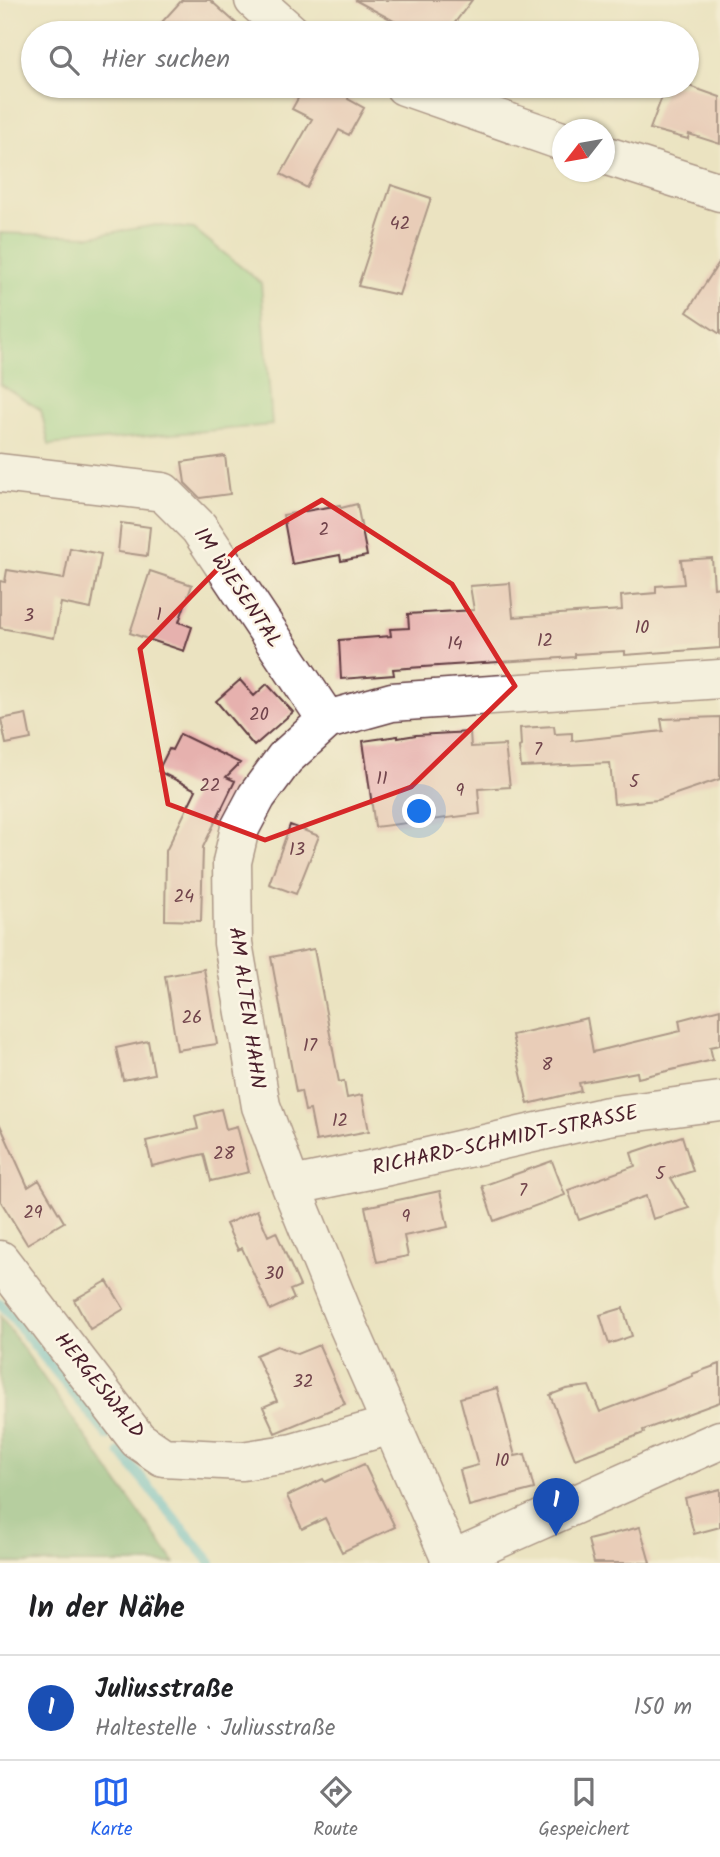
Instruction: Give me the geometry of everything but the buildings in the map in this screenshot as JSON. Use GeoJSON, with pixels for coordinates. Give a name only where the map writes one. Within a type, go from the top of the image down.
{"type":"FeatureCollection","features":[{"type":"Feature","properties":{"kind":"street"},"geometry":{"type":"LineString","coordinates":[[254,0],[278,21]]}},
{"type":"Feature","properties":{"kind":"street"},"geometry":{"type":"LineString","coordinates":[[438,98],[552,138]]}},
{"type":"Feature","properties":{"kind":"street"},"geometry":{"type":"LineString","coordinates":[[615,159],[720,192]]}},
{"type":"Feature","properties":{"kind":"street","name":"IM WIESENTAL"},"geometry":{"type":"LineString","coordinates":[[0,473],[163,492],[199,528],[327,720]]}},
{"type":"Feature","properties":{"kind":"street","name":"AM ALTEN HAHN"},"geometry":{"type":"LineString","coordinates":[[452,1561],[343,1314],[261,1106],[233,943],[232,862],[240,828],[257,796],[285,758],[327,720],[392,702],[720,679]]}},
{"type":"Feature","properties":{"kind":"street","name":"RICHARD-SCHMIDT-STRASSE"},"geometry":{"type":"LineString","coordinates":[[291,1186],[608,1116],[720,1101]]}},
{"type":"Feature","properties":{"kind":"street","name":"HERGESWALD"},"geometry":{"type":"LineString","coordinates":[[0,1260],[138,1440],[163,1457],[242,1461],[293,1453],[391,1425]]}},
{"type":"Feature","properties":{"kind":"street"},"geometry":{"type":"LineString","coordinates":[[452,1561],[720,1440]]}},
{"type":"Feature","properties":{"kind":"highlighted area"},"geometry":{"type":"Polygon","coordinates":[[[322,500],[452,584],[515,686],[411,787],[265,840],[168,804],[140,649],[237,549],[322,500]]]}},
{"type":"Feature","properties":{"kind":"green space"},"geometry":{"type":"Polygon","coordinates":[[[156,225],[194,229],[261,283],[272,425],[49,445],[41,410],[0,384],[0,233],[91,236],[156,225]]]}},
{"type":"Feature","properties":{"kind":"green space"},"geometry":{"type":"Polygon","coordinates":[[[0,1316],[175,1563],[0,1563],[0,1316]]]}},
{"type":"Feature","properties":{"kind":"waterway"},"geometry":{"type":"LineString","coordinates":[[0,1303],[108,1436]]}},
{"type":"Feature","properties":{"kind":"waterway"},"geometry":{"type":"LineString","coordinates":[[120,1452],[211,1563]]}},
{"type":"Feature","properties":{"kind":"place","name":"Juliusstraße"},"geometry":{"type":"Point","coordinates":[556,1536]}}]}
